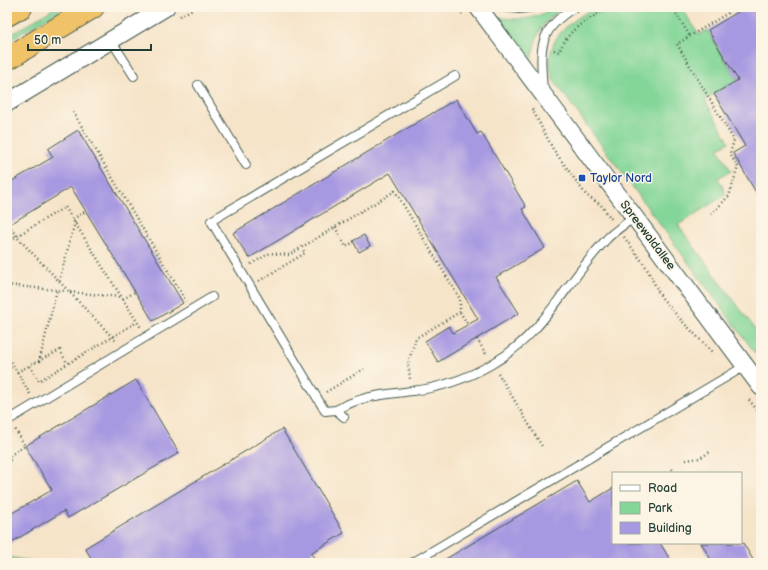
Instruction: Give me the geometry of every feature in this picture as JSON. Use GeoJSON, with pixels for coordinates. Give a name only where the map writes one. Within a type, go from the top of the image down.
{"type":"FeatureCollection","features":[{"type":"Feature","properties":{"kind":"highway"},"geometry":{"type":"LineString","coordinates":[[7,15],[21,7]]}},
{"type":"Feature","properties":{"kind":"highway"},"geometry":{"type":"LineString","coordinates":[[7,59],[93,7]]}},
{"type":"Feature","properties":{"kind":"street"},"geometry":{"type":"LineString","coordinates":[[7,103],[166,7]]}},
{"type":"Feature","properties":{"kind":"street","name":"Spreewaldallee"},"geometry":{"type":"LineString","coordinates":[[478,7],[761,387]]}},
{"type":"Feature","properties":{"kind":"lane"},"geometry":{"type":"LineString","coordinates":[[504,7],[519,9],[534,7]]}},
{"type":"Feature","properties":{"kind":"lane"},"geometry":{"type":"LineString","coordinates":[[544,95],[541,65],[542,47],[550,26],[576,7]]}},
{"type":"Feature","properties":{"kind":"lane"},"geometry":{"type":"LineString","coordinates":[[111,40],[134,76]]}},
{"type":"Feature","properties":{"kind":"lane"},"geometry":{"type":"LineString","coordinates":[[455,76],[211,221],[325,411],[336,410],[350,402],[379,394],[412,391],[449,383],[492,364],[516,347],[536,328],[555,307],[605,240],[635,217]]}},
{"type":"Feature","properties":{"kind":"lane"},"geometry":{"type":"LineString","coordinates":[[198,85],[246,165]]}},
{"type":"Feature","properties":{"kind":"lane"},"geometry":{"type":"LineString","coordinates":[[9,420],[212,297]]}},
{"type":"Feature","properties":{"kind":"lane"},"geometry":{"type":"LineString","coordinates":[[412,563],[745,366]]}},
{"type":"Feature","properties":{"kind":"lane"},"geometry":{"type":"LineString","coordinates":[[336,410],[344,417]]}},
{"type":"Feature","properties":{"kind":"path"},"geometry":{"type":"LineString","coordinates":[[542,47],[559,52],[565,38],[575,27],[610,7]]}},
{"type":"Feature","properties":{"kind":"path"},"geometry":{"type":"LineString","coordinates":[[672,7],[690,36]]}},
{"type":"Feature","properties":{"kind":"path"},"geometry":{"type":"LineString","coordinates":[[711,214],[729,196],[738,167],[730,154],[734,140],[677,44],[728,13]]}},
{"type":"Feature","properties":{"kind":"path"},"geometry":{"type":"LineString","coordinates":[[528,103],[553,149],[586,194],[601,205],[646,267],[661,297],[680,320],[716,356],[731,375]]}},
{"type":"Feature","properties":{"kind":"path"},"geometry":{"type":"LineString","coordinates":[[73,112],[191,310]]}},
{"type":"Feature","properties":{"kind":"path"},"geometry":{"type":"LineString","coordinates":[[241,270],[270,253],[289,255],[395,191],[460,299],[460,312],[468,325]]}},
{"type":"Feature","properties":{"kind":"path"},"geometry":{"type":"LineString","coordinates":[[7,242],[65,207],[146,337]]}},
{"type":"Feature","properties":{"kind":"path"},"geometry":{"type":"LineString","coordinates":[[59,281],[74,220],[86,211]]}},
{"type":"Feature","properties":{"kind":"path"},"geometry":{"type":"LineString","coordinates":[[9,225],[16,236],[113,336],[122,352]]}},
{"type":"Feature","properties":{"kind":"path"},"geometry":{"type":"LineString","coordinates":[[335,227],[346,247],[352,243]]}},
{"type":"Feature","properties":{"kind":"path"},"geometry":{"type":"LineString","coordinates":[[250,286],[306,254],[302,248]]}},
{"type":"Feature","properties":{"kind":"path"},"geometry":{"type":"LineString","coordinates":[[7,285],[122,298],[135,292]]}},
{"type":"Feature","properties":{"kind":"path"},"geometry":{"type":"LineString","coordinates":[[39,362],[57,290]]}},
{"type":"Feature","properties":{"kind":"path"},"geometry":{"type":"LineString","coordinates":[[412,391],[408,363],[416,338],[460,312]]}},
{"type":"Feature","properties":{"kind":"path"},"geometry":{"type":"LineString","coordinates":[[30,366],[38,381],[137,322]]}},
{"type":"Feature","properties":{"kind":"path"},"geometry":{"type":"LineString","coordinates":[[476,339],[480,344]]}},
{"type":"Feature","properties":{"kind":"path"},"geometry":{"type":"LineString","coordinates":[[17,372],[60,350],[67,363]]}},
{"type":"Feature","properties":{"kind":"path"},"geometry":{"type":"LineString","coordinates":[[7,355],[36,404]]}},
{"type":"Feature","properties":{"kind":"path"},"geometry":{"type":"LineString","coordinates":[[492,364],[543,448]]}},
{"type":"Feature","properties":{"kind":"path"},"geometry":{"type":"LineString","coordinates":[[7,370],[13,366]]}},
{"type":"Feature","properties":{"kind":"path"},"geometry":{"type":"LineString","coordinates":[[317,397],[364,369]]}},
{"type":"Feature","properties":{"kind":"path"},"geometry":{"type":"LineString","coordinates":[[748,398],[761,415]]}},
{"type":"Feature","properties":{"kind":"path"},"geometry":{"type":"LineString","coordinates":[[7,468],[12,454],[25,446],[9,420]]}},
{"type":"Feature","properties":{"kind":"path"},"geometry":{"type":"LineString","coordinates":[[686,460],[700,458],[710,452]]}},
{"type":"Feature","properties":{"kind":"green space"},"geometry":{"type":"Polygon","coordinates":[[[56,7],[65,7],[7,42],[7,37],[56,7]]]}},
{"type":"Feature","properties":{"kind":"green space"},"geometry":{"type":"Polygon","coordinates":[[[553,7],[565,7],[545,23],[538,36],[531,61],[529,63],[496,19],[499,17],[520,19],[534,17],[553,7]]]}},
{"type":"Feature","properties":{"kind":"green space"},"geometry":{"type":"Polygon","coordinates":[[[595,7],[681,7],[699,35],[707,30],[737,80],[705,100],[729,142],[718,149],[731,171],[718,178],[725,195],[678,225],[761,337],[761,361],[554,81],[550,56],[553,45],[565,28],[595,7]]]}},
{"type":"Feature","properties":{"kind":"green space"},"geometry":{"type":"Polygon","coordinates":[[[7,557],[40,563],[7,563],[7,557]]]}},
{"type":"Feature","properties":{"kind":"building"},"geometry":{"type":"Polygon","coordinates":[[[746,7],[761,7],[761,201],[733,153],[745,146],[714,94],[738,80],[708,30],[746,7]]]}},
{"type":"Feature","properties":{"kind":"building"},"geometry":{"type":"Polygon","coordinates":[[[456,99],[477,134],[481,132],[526,207],[522,209],[545,248],[496,277],[519,313],[438,362],[425,341],[449,326],[453,333],[478,319],[390,173],[249,258],[233,233],[456,99]]]}},
{"type":"Feature","properties":{"kind":"building"},"geometry":{"type":"Polygon","coordinates":[[[78,130],[183,303],[153,321],[71,187],[7,226],[7,184],[53,157],[48,149],[78,130]]]}},
{"type":"Feature","properties":{"kind":"building"},"geometry":{"type":"Polygon","coordinates":[[[364,235],[370,246],[359,252],[353,241],[364,235]]]}},
{"type":"Feature","properties":{"kind":"building"},"geometry":{"type":"Polygon","coordinates":[[[136,380],[179,453],[68,518],[64,511],[7,545],[7,516],[52,490],[25,446],[136,380]]]}},
{"type":"Feature","properties":{"kind":"building"},"geometry":{"type":"Polygon","coordinates":[[[282,429],[344,533],[311,553],[317,563],[94,563],[85,548],[282,429]]]}},
{"type":"Feature","properties":{"kind":"building"},"geometry":{"type":"Polygon","coordinates":[[[577,481],[590,502],[612,489],[612,544],[661,544],[672,563],[439,563],[577,481]]]}},
{"type":"Feature","properties":{"kind":"building"},"geometry":{"type":"Polygon","coordinates":[[[743,543],[755,563],[713,563],[702,544],[743,543]]]}},
{"type":"Feature","properties":{"kind":"place","name":"Taylor Nord"},"geometry":{"type":"Point","coordinates":[582,178]}}]}
